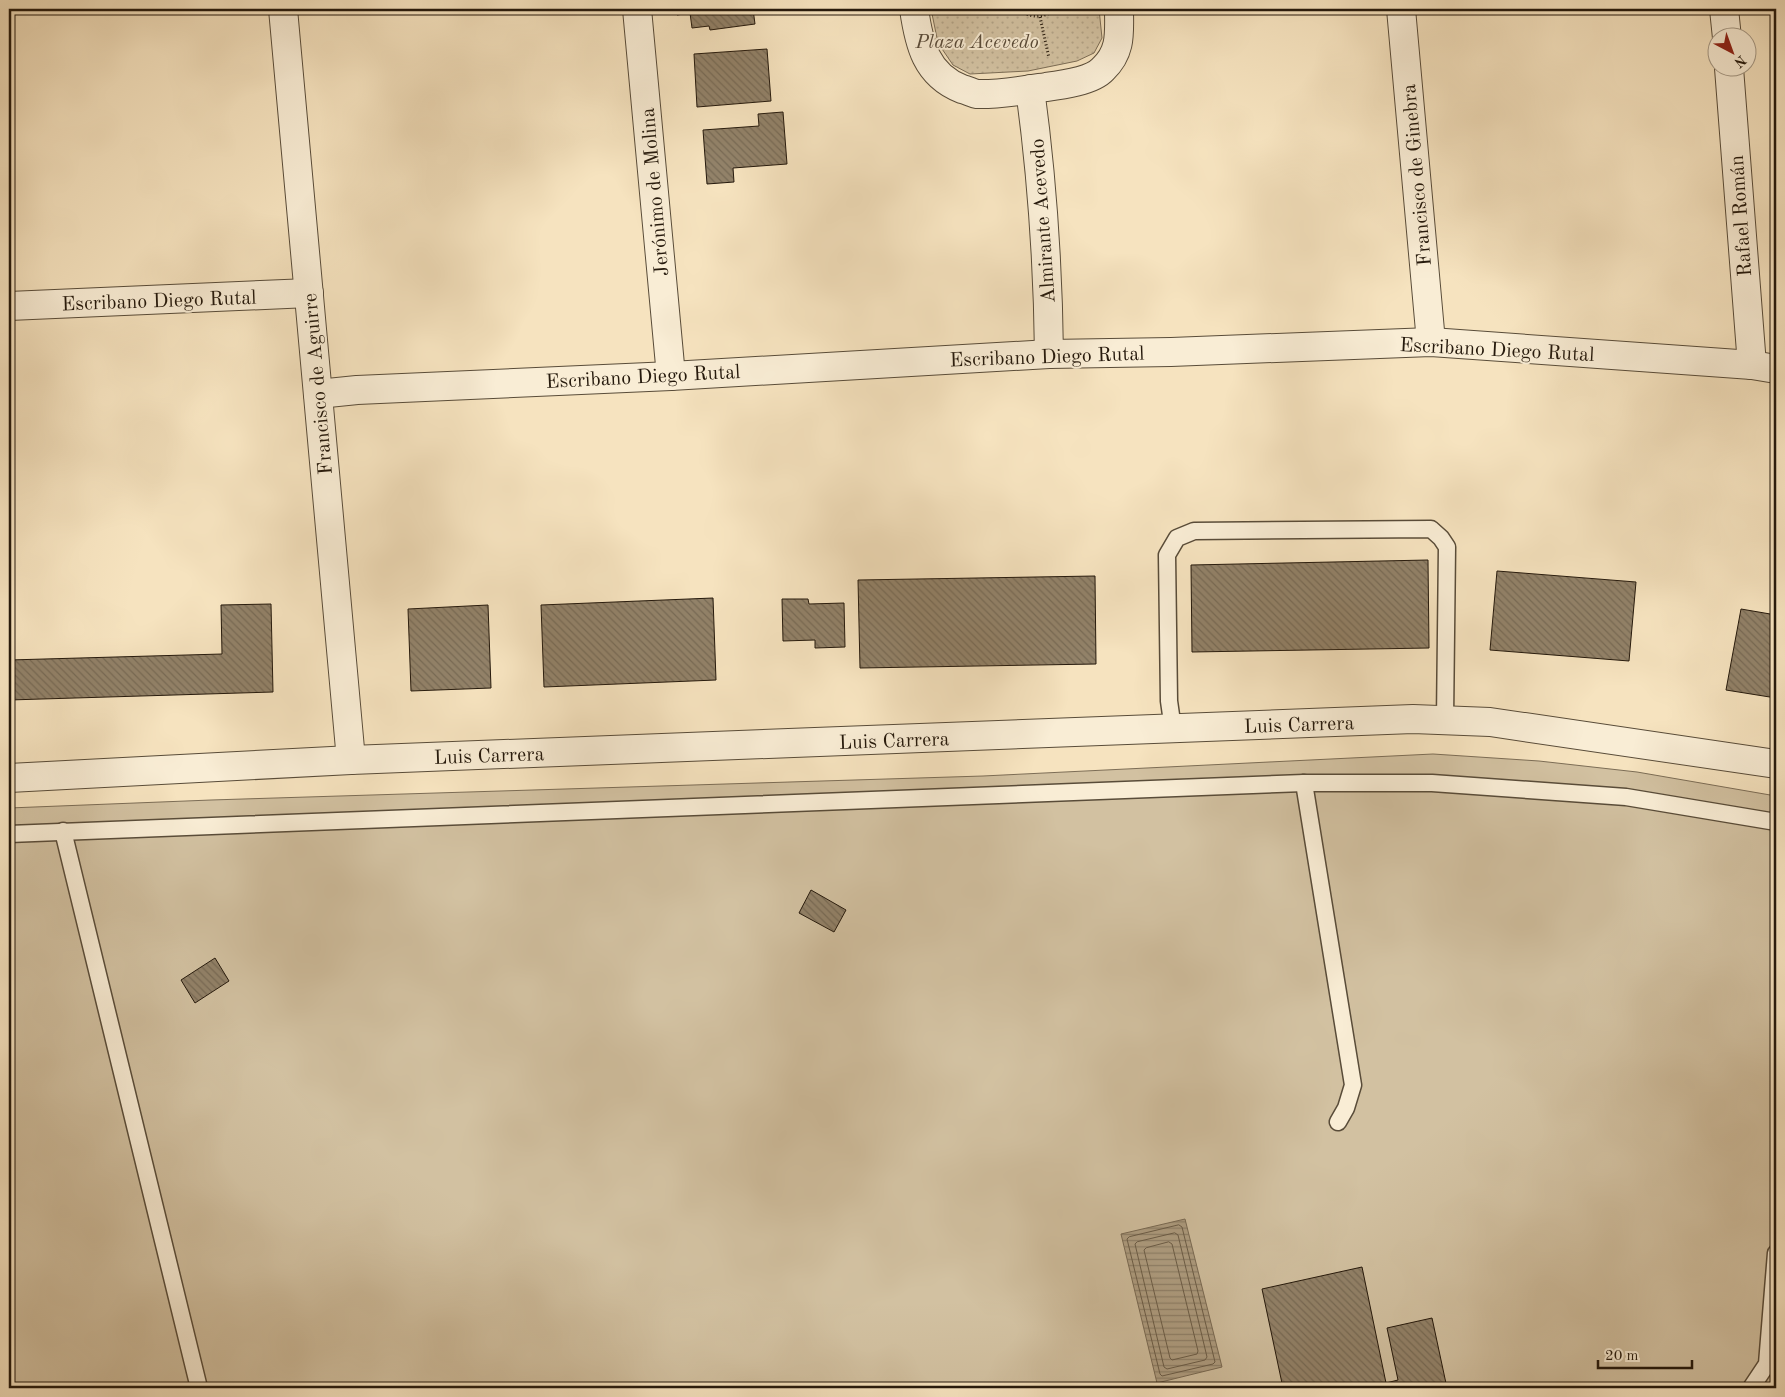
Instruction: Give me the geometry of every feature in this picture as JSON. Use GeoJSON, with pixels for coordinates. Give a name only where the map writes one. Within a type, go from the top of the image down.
{"type":"FeatureCollection","features":[{"type":"Feature","properties":{"kind":"street","name":"Francisco de Aguirre"},"geometry":{"type":"LineString","coordinates":[[283,9],[352,760]]}},
{"type":"Feature","properties":{"kind":"street","name":"Jerónimo de Molina"},"geometry":{"type":"LineString","coordinates":[[637,9],[671,376]]}},
{"type":"Feature","properties":{"kind":"street"},"geometry":{"type":"LineString","coordinates":[[914,9],[918,37],[931,66],[950,84],[975,94],[1042,88],[1086,79],[1102,71],[1114,56],[1119,41],[1118,9]]}},
{"type":"Feature","properties":{"kind":"street","name":"Francisco de Ginebra"},"geometry":{"type":"LineString","coordinates":[[1401,9],[1431,342]]}},
{"type":"Feature","properties":{"kind":"street"},"geometry":{"type":"LineString","coordinates":[[1724,9],[1726,28]]}},
{"type":"Feature","properties":{"kind":"street","name":"Rafael Román"},"geometry":{"type":"LineString","coordinates":[[1730,78],[1764,367]]}},
{"type":"Feature","properties":{"kind":"street","name":"Almirante Acevedo"},"geometry":{"type":"LineString","coordinates":[[1042,88],[1040,170],[1049,354]]}},
{"type":"Feature","properties":{"kind":"street","name":"Escribano Diego Rutal"},"geometry":{"type":"LineString","coordinates":[[9,306],[308,293]]}},
{"type":"Feature","properties":{"kind":"street","name":"Escribano Diego Rutal"},"geometry":{"type":"LineString","coordinates":[[318,394],[357,390],[671,376],[1049,354],[1171,352],[1431,342],[1764,367]]}},
{"type":"Feature","properties":{"kind":"street","name":"Luis Carrera"},"geometry":{"type":"LineString","coordinates":[[9,778],[352,760],[1444,719],[1490,722],[1776,764]]}},
{"type":"Feature","properties":{"kind":"lane"},"geometry":{"type":"LineString","coordinates":[[1173,729],[1169,701],[1168,555],[1177,538],[1194,531],[1431,529],[1447,547],[1444,719]]}},
{"type":"Feature","properties":{"kind":"lane"},"geometry":{"type":"LineString","coordinates":[[9,834],[1304,783],[1432,783],[1626,797],[1776,822]]}},
{"type":"Feature","properties":{"kind":"lane"},"geometry":{"type":"LineString","coordinates":[[1304,783],[1353,1085],[1346,1108],[1338,1122]]}},
{"type":"Feature","properties":{"kind":"lane"},"geometry":{"type":"LineString","coordinates":[[62,832],[199,1388]]}},
{"type":"Feature","properties":{"kind":"lane"},"geometry":{"type":"LineString","coordinates":[[1751,1388],[1767,1364],[1776,1253]]}},
{"type":"Feature","properties":{"kind":"path"},"geometry":{"type":"LineString","coordinates":[[1018,9],[1031,16],[1040,17],[1056,9]]}},
{"type":"Feature","properties":{"kind":"path"},"geometry":{"type":"LineString","coordinates":[[1040,17],[1042,88]]}},
{"type":"Feature","properties":{"kind":"green space","name":"Plaza Acevedo"},"geometry":{"type":"Polygon","coordinates":[[[931,9],[1099,9],[1102,38],[1094,53],[1077,61],[1028,71],[970,74],[953,65],[938,43],[931,9]]]}},
{"type":"Feature","properties":{"kind":"green space"},"geometry":{"type":"Polygon","coordinates":[[[1433,754],[1539,761],[1637,772],[1776,796],[1776,1388],[9,1388],[9,808],[983,776],[1433,754]]]}},
{"type":"Feature","properties":{"kind":"water"},"geometry":{"type":"Polygon","coordinates":[[[1185,1219],[1222,1367],[1157,1383],[1121,1234],[1185,1219]]]}},
{"type":"Feature","properties":{"kind":"building"},"geometry":{"type":"Polygon","coordinates":[[[676,9],[753,9],[755,24],[710,30],[709,26],[692,28],[690,13],[677,15],[676,9]]]}},
{"type":"Feature","properties":{"kind":"building"},"geometry":{"type":"Polygon","coordinates":[[[767,49],[771,101],[697,107],[694,54],[767,49]]]}},
{"type":"Feature","properties":{"kind":"building"},"geometry":{"type":"Polygon","coordinates":[[[783,112],[787,164],[733,168],[734,182],[707,184],[703,130],[759,126],[758,114],[783,112]]]}},
{"type":"Feature","properties":{"kind":"building"},"geometry":{"type":"Polygon","coordinates":[[[1428,560],[1429,648],[1192,652],[1191,565],[1428,560]]]}},
{"type":"Feature","properties":{"kind":"building"},"geometry":{"type":"Polygon","coordinates":[[[1497,571],[1636,582],[1629,661],[1490,650],[1497,571]]]}},
{"type":"Feature","properties":{"kind":"building"},"geometry":{"type":"Polygon","coordinates":[[[1095,576],[1096,664],[860,668],[858,580],[1095,576]]]}},
{"type":"Feature","properties":{"kind":"building"},"geometry":{"type":"Polygon","coordinates":[[[713,598],[716,680],[544,687],[541,605],[713,598]]]}},
{"type":"Feature","properties":{"kind":"building"},"geometry":{"type":"Polygon","coordinates":[[[782,599],[808,599],[809,604],[844,603],[845,647],[815,648],[815,640],[783,641],[782,599]]]}},
{"type":"Feature","properties":{"kind":"building"},"geometry":{"type":"Polygon","coordinates":[[[271,604],[273,692],[9,700],[9,660],[222,654],[221,605],[271,604]]]}},
{"type":"Feature","properties":{"kind":"building"},"geometry":{"type":"Polygon","coordinates":[[[488,605],[491,688],[411,691],[408,609],[488,605]]]}},
{"type":"Feature","properties":{"kind":"building"},"geometry":{"type":"Polygon","coordinates":[[[1741,609],[1776,615],[1776,698],[1726,690],[1741,609]]]}},
{"type":"Feature","properties":{"kind":"building"},"geometry":{"type":"Polygon","coordinates":[[[811,890],[846,910],[834,932],[799,913],[811,890]]]}},
{"type":"Feature","properties":{"kind":"building"},"geometry":{"type":"Polygon","coordinates":[[[215,958],[229,981],[195,1003],[181,980],[215,958]]]}},
{"type":"Feature","properties":{"kind":"building"},"geometry":{"type":"Polygon","coordinates":[[[1362,1267],[1386,1383],[1398,1380],[1387,1328],[1432,1318],[1447,1388],[1283,1388],[1262,1289],[1362,1267]]]}}]}
